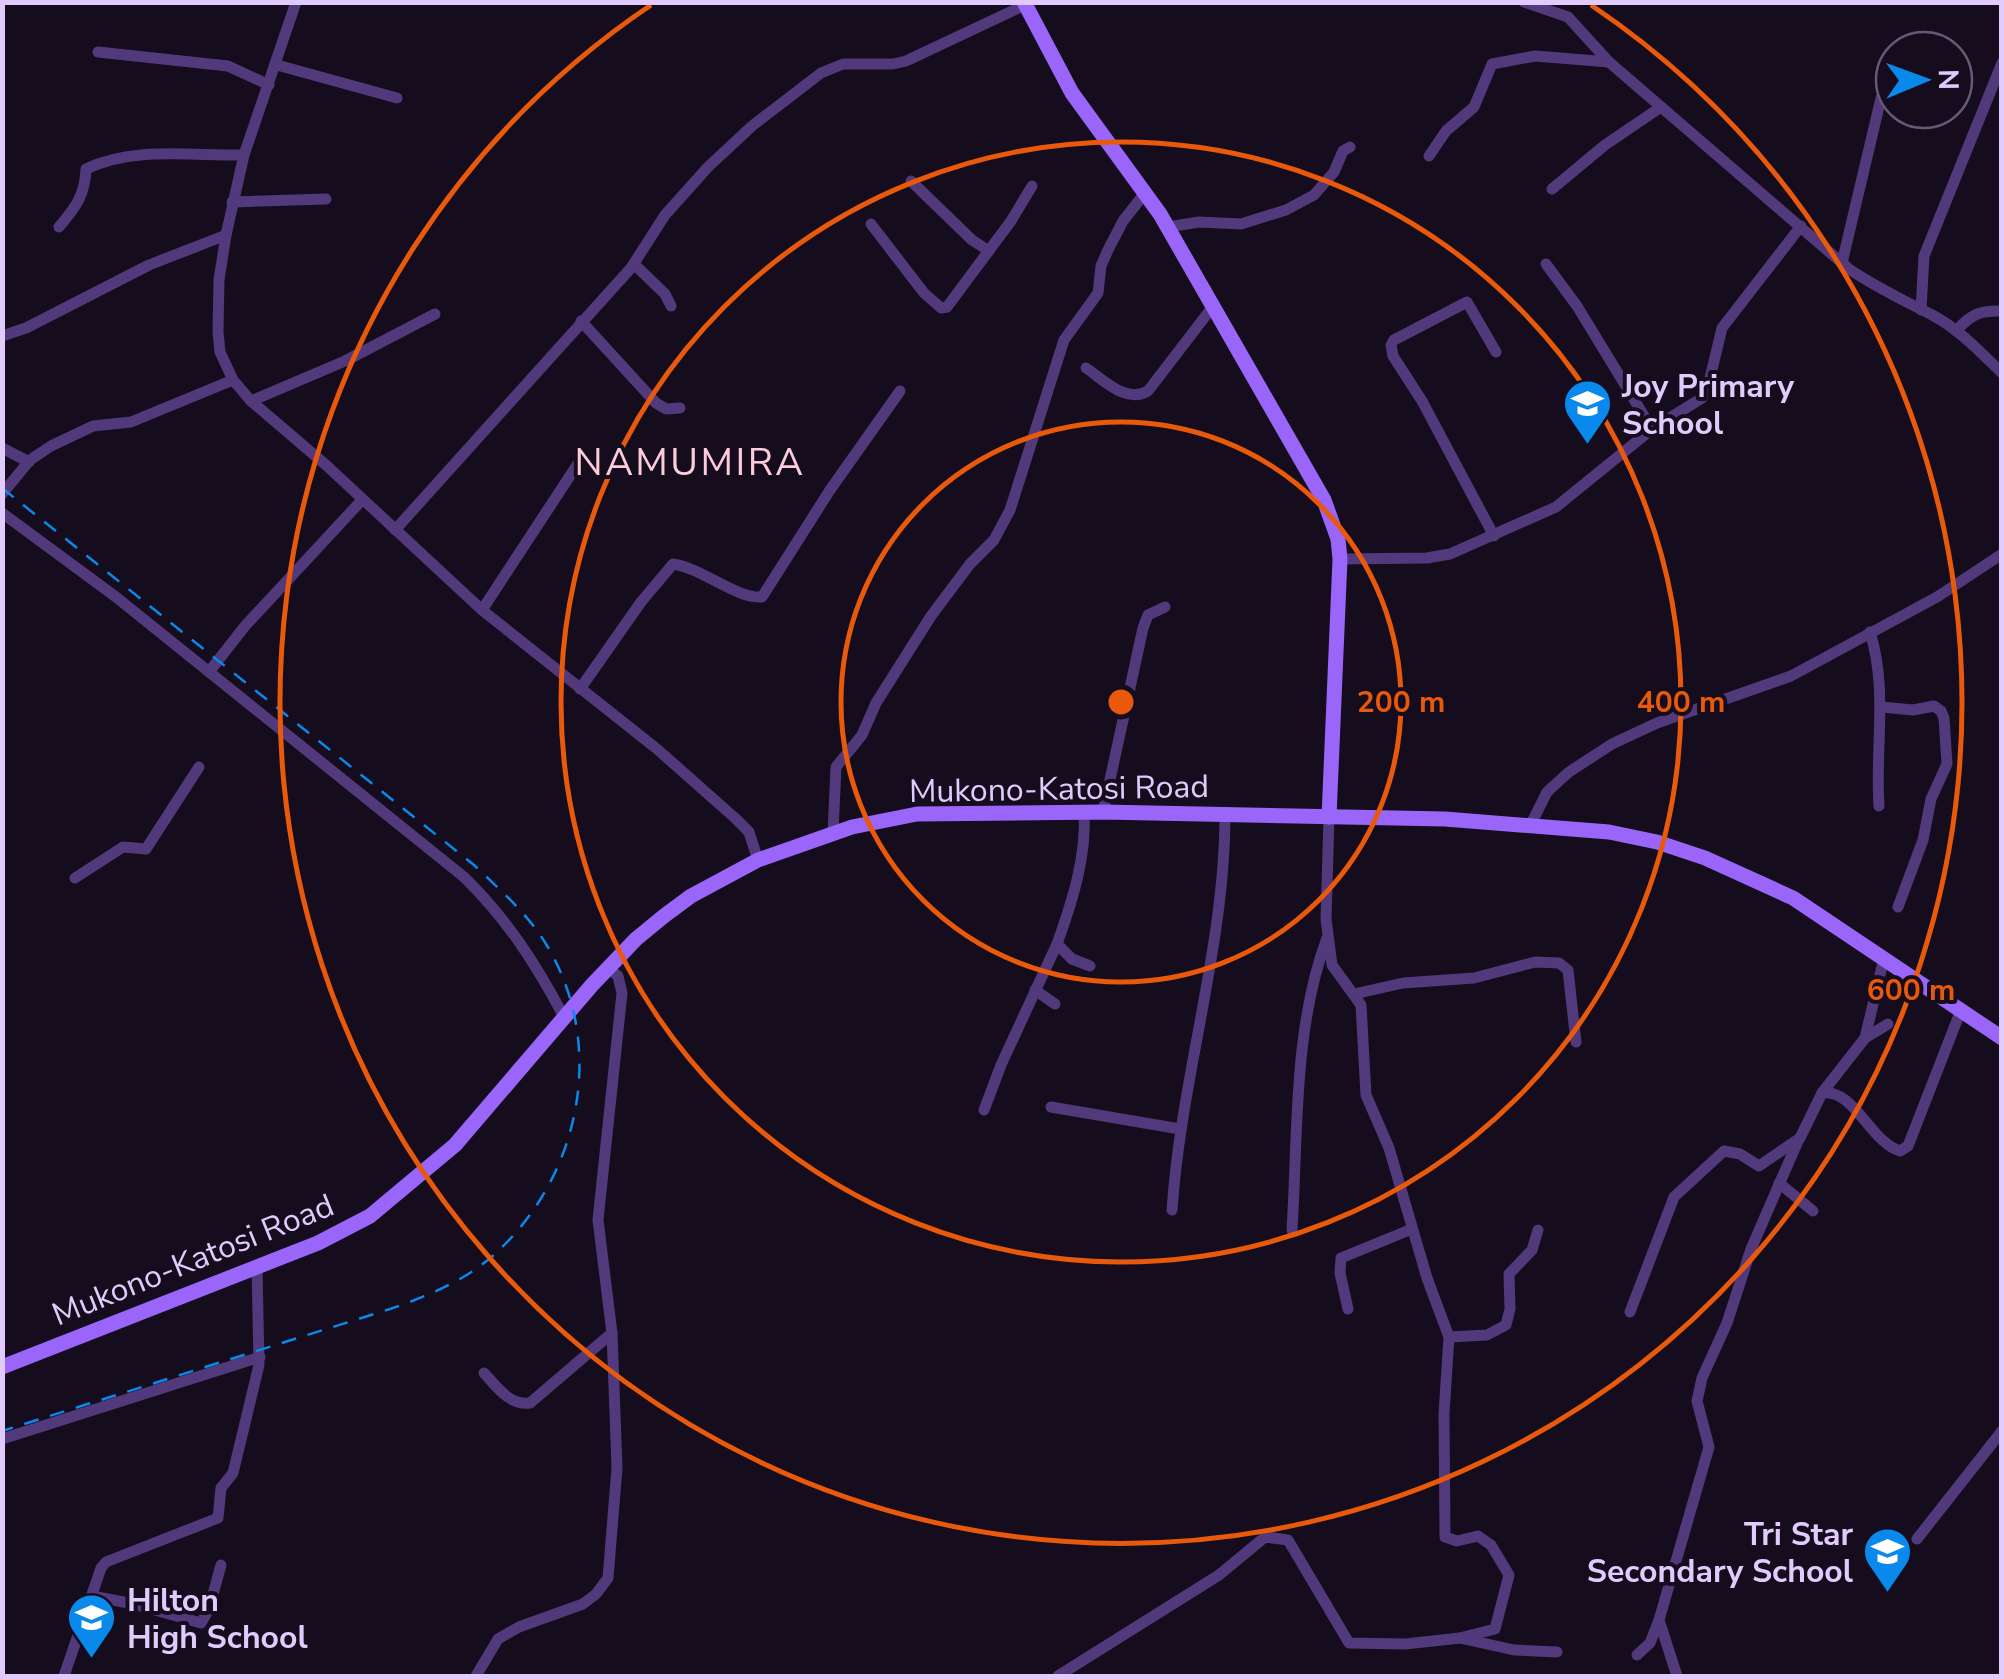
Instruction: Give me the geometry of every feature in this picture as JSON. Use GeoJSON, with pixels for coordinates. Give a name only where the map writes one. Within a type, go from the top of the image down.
{"type":"FeatureCollection","features":[{"type":"Feature","properties":{"kind":"main road"},"geometry":{"type":"LineString","coordinates":[[1025,4],[1072,93],[1168,228],[1324,500],[1334,524],[1340,558],[1329,818]]}},
{"type":"Feature","properties":{"kind":"main road","name":"Mukono-Katosi Road"},"geometry":{"type":"LineString","coordinates":[[2,1367],[318,1244],[370,1216],[475,1124],[608,968],[636,939],[678,906],[758,860],[833,833],[917,814],[1225,814],[1531,824],[1609,832],[1657,842],[1704,858],[1793,898],[2002,1038]]}},
{"type":"Feature","properties":{"kind":"street"},"geometry":{"type":"LineString","coordinates":[[1524,2],[1568,17],[1610,62],[1842,262],[1881,290],[1956,331],[2002,373]]}},
{"type":"Feature","properties":{"kind":"street"},"geometry":{"type":"LineString","coordinates":[[1568,17],[1573,2]]}},
{"type":"Feature","properties":{"kind":"street"},"geometry":{"type":"LineString","coordinates":[[292,4],[277,65],[244,156],[226,234],[219,280],[218,332],[220,352],[234,380],[251,401],[482,610],[735,818],[750,832],[758,860]]}},
{"type":"Feature","properties":{"kind":"street"},"geometry":{"type":"LineString","coordinates":[[395,530],[634,264],[665,214],[752,126],[821,73],[843,64],[893,64],[906,60],[1025,4]]}},
{"type":"Feature","properties":{"kind":"street"},"geometry":{"type":"LineString","coordinates":[[98,52],[228,66],[269,85]]}},
{"type":"Feature","properties":{"kind":"street"},"geometry":{"type":"LineString","coordinates":[[1429,156],[1446,130],[1474,108],[1492,64],[1535,56],[1610,62]]}},
{"type":"Feature","properties":{"kind":"street"},"geometry":{"type":"LineString","coordinates":[[1920,310],[1924,256],[2002,63]]}},
{"type":"Feature","properties":{"kind":"street"},"geometry":{"type":"LineString","coordinates":[[277,65],[397,98]]}},
{"type":"Feature","properties":{"kind":"street"},"geometry":{"type":"LineString","coordinates":[[1552,189],[1605,145],[1661,107]]}},
{"type":"Feature","properties":{"kind":"street"},"geometry":{"type":"LineString","coordinates":[[1842,262],[1874,130]]}},
{"type":"Feature","properties":{"kind":"street"},"geometry":{"type":"LineString","coordinates":[[1168,228],[1199,222],[1241,224],[1286,210],[1314,195],[1350,146]]}},
{"type":"Feature","properties":{"kind":"street"},"geometry":{"type":"LineString","coordinates":[[59,226],[85,190],[86,169],[99,163],[127,156],[244,156]]}},
{"type":"Feature","properties":{"kind":"street"},"geometry":{"type":"LineString","coordinates":[[911,181],[972,240],[990,251]]}},
{"type":"Feature","properties":{"kind":"street"},"geometry":{"type":"LineString","coordinates":[[871,224],[924,293],[941,308],[947,308],[1032,186]]}},
{"type":"Feature","properties":{"kind":"street"},"geometry":{"type":"LineString","coordinates":[[833,833],[836,768],[862,735],[876,704],[931,616],[970,564],[994,540],[1010,510],[1064,340],[1098,294],[1101,266],[1108,250],[1145,194]]}},
{"type":"Feature","properties":{"kind":"street"},"geometry":{"type":"LineString","coordinates":[[232,202],[326,199]]}},
{"type":"Feature","properties":{"kind":"street"},"geometry":{"type":"LineString","coordinates":[[1340,558],[1428,558],[1462,550],[1556,507],[1652,429],[1702,398],[1722,328],[1801,226]]}},
{"type":"Feature","properties":{"kind":"street"},"geometry":{"type":"LineString","coordinates":[[2,336],[26,328],[149,264],[226,234]]}},
{"type":"Feature","properties":{"kind":"street"},"geometry":{"type":"LineString","coordinates":[[634,264],[665,294],[671,306]]}},
{"type":"Feature","properties":{"kind":"street"},"geometry":{"type":"LineString","coordinates":[[1546,264],[1577,306],[1652,429]]}},
{"type":"Feature","properties":{"kind":"street"},"geometry":{"type":"LineString","coordinates":[[1494,536],[1422,400],[1393,356],[1391,345],[1467,302],[1496,352]]}},
{"type":"Feature","properties":{"kind":"street"},"geometry":{"type":"LineString","coordinates":[[1086,368],[1128,395],[1141,396],[1214,306]]}},
{"type":"Feature","properties":{"kind":"street"},"geometry":{"type":"LineString","coordinates":[[1956,331],[1982,311],[2002,311]]}},
{"type":"Feature","properties":{"kind":"street"},"geometry":{"type":"LineString","coordinates":[[251,401],[345,361],[435,314]]}},
{"type":"Feature","properties":{"kind":"street"},"geometry":{"type":"LineString","coordinates":[[580,322],[656,403],[666,409],[680,408]]}},
{"type":"Feature","properties":{"kind":"street"},"geometry":{"type":"LineString","coordinates":[[2,494],[28,462],[51,446],[93,426],[131,422],[234,380]]}},
{"type":"Feature","properties":{"kind":"street"},"geometry":{"type":"LineString","coordinates":[[580,689],[673,564],[752,598],[762,597],[830,490],[900,391]]}},
{"type":"Feature","properties":{"kind":"street"},"geometry":{"type":"LineString","coordinates":[[2,448],[28,462]]}},
{"type":"Feature","properties":{"kind":"street"},"geometry":{"type":"LineString","coordinates":[[482,610],[582,459]]}},
{"type":"Feature","properties":{"kind":"street"},"geometry":{"type":"LineString","coordinates":[[209,672],[245,626],[362,500]]}},
{"type":"Feature","properties":{"kind":"street"},"geometry":{"type":"LineString","coordinates":[[2,513],[116,597],[464,877],[499,912],[527,951],[564,1017]]}},
{"type":"Feature","properties":{"kind":"street"},"geometry":{"type":"LineString","coordinates":[[1531,824],[1547,792],[1569,772],[1612,744],[1657,723],[1791,676],[1937,597],[2002,554]]}},
{"type":"Feature","properties":{"kind":"street"},"geometry":{"type":"LineString","coordinates":[[1102,812],[1142,628],[1148,615],[1166,607]]}},
{"type":"Feature","properties":{"kind":"street"},"geometry":{"type":"LineString","coordinates":[[1870,632],[1881,707],[1879,806]]}},
{"type":"Feature","properties":{"kind":"street"},"geometry":{"type":"LineString","coordinates":[[1881,707],[1914,710],[1934,706],[1941,710],[1945,736],[1944,775],[1931,799],[1923,840],[1898,908]]}},
{"type":"Feature","properties":{"kind":"street"},"geometry":{"type":"LineString","coordinates":[[76,878],[123,848],[146,849],[200,766]]}},
{"type":"Feature","properties":{"kind":"street"},"geometry":{"type":"LineString","coordinates":[[984,1110],[1056,944],[1076,882],[1085,831],[1084,812]]}},
{"type":"Feature","properties":{"kind":"street"},"geometry":{"type":"LineString","coordinates":[[1172,1210],[1180,1129],[1221,893],[1225,814]]}},
{"type":"Feature","properties":{"kind":"street"},"geometry":{"type":"LineString","coordinates":[[1058,1676],[1219,1575],[1266,1537],[1288,1540],[1349,1642],[1405,1644],[1460,1638],[1495,1629],[1509,1575],[1491,1545],[1478,1536],[1457,1540],[1446,1537],[1444,1412],[1449,1337],[1389,1148],[1366,1095],[1361,1005],[1332,965],[1328,934],[1329,818]]}},
{"type":"Feature","properties":{"kind":"street"},"geometry":{"type":"LineString","coordinates":[[1292,1230],[1308,1013],[1317,964],[1328,934]]}},
{"type":"Feature","properties":{"kind":"street"},"geometry":{"type":"LineString","coordinates":[[1056,944],[1072,959],[1090,966]]}},
{"type":"Feature","properties":{"kind":"street"},"geometry":{"type":"LineString","coordinates":[[1865,1038],[1884,958]]}},
{"type":"Feature","properties":{"kind":"street"},"geometry":{"type":"LineString","coordinates":[[1354,994],[1403,983],[1474,978],[1551,961],[1568,970],[1576,1042]]}},
{"type":"Feature","properties":{"kind":"street"},"geometry":{"type":"LineString","coordinates":[[476,1676],[498,1639],[519,1627],[583,1604],[608,1578],[617,1468],[612,1333],[598,1220],[622,992],[618,976],[608,968]]}},
{"type":"Feature","properties":{"kind":"street"},"geometry":{"type":"LineString","coordinates":[[1035,990],[1055,1004]]}},
{"type":"Feature","properties":{"kind":"street"},"geometry":{"type":"LineString","coordinates":[[1822,1093],[1844,1097],[1886,1146],[1904,1150],[1916,1131],[1961,1010]]}},
{"type":"Feature","properties":{"kind":"street"},"geometry":{"type":"LineString","coordinates":[[1637,1654],[1650,1643],[1658,1620],[1709,1447],[1698,1392],[1779,1183],[1822,1093],[1865,1038],[1888,1024]]}},
{"type":"Feature","properties":{"kind":"street"},"geometry":{"type":"LineString","coordinates":[[1052,1107],[1180,1129]]}},
{"type":"Feature","properties":{"kind":"street"},"geometry":{"type":"LineString","coordinates":[[1630,1312],[1670,1206],[1681,1189],[1724,1150],[1740,1154],[1758,1166],[1800,1138]]}},
{"type":"Feature","properties":{"kind":"street"},"geometry":{"type":"LineString","coordinates":[[1779,1183],[1813,1211]]}},
{"type":"Feature","properties":{"kind":"street"},"geometry":{"type":"LineString","coordinates":[[1348,1309],[1340,1273],[1341,1258],[1412,1229]]}},
{"type":"Feature","properties":{"kind":"street"},"geometry":{"type":"LineString","coordinates":[[1449,1337],[1487,1335],[1506,1325],[1510,1309],[1509,1274],[1532,1250],[1538,1230]]}},
{"type":"Feature","properties":{"kind":"street"},"geometry":{"type":"LineString","coordinates":[[64,1676],[101,1568],[112,1558],[218,1518],[220,1488],[233,1474],[260,1357],[257,1267]]}},
{"type":"Feature","properties":{"kind":"street"},"geometry":{"type":"LineString","coordinates":[[484,1373],[509,1399],[520,1405],[530,1403],[612,1333]]}},
{"type":"Feature","properties":{"kind":"street"},"geometry":{"type":"LineString","coordinates":[[2,1438],[260,1357]]}},
{"type":"Feature","properties":{"kind":"street"},"geometry":{"type":"LineString","coordinates":[[1916,1539],[2002,1431]]}},
{"type":"Feature","properties":{"kind":"street"},"geometry":{"type":"LineString","coordinates":[[92,1596],[201,1624],[221,1566]]}},
{"type":"Feature","properties":{"kind":"street"},"geometry":{"type":"LineString","coordinates":[[1658,1620],[1677,1676]]}},
{"type":"Feature","properties":{"kind":"street"},"geometry":{"type":"LineString","coordinates":[[1460,1638],[1514,1650],[1557,1652]]}},
{"type":"Feature","properties":{"kind":"railway"},"geometry":{"type":"LineString","coordinates":[[2,488],[474,865],[503,893],[539,933],[565,983],[576,1023],[579,1065],[576,1106],[566,1147],[549,1185],[526,1220],[473,1271],[433,1293],[390,1309],[2,1431]]}},
{"type":"Feature","properties":{"kind":"place","name":"Joy Primary School"},"geometry":{"type":"Point","coordinates":[1587,446]}},
{"type":"Feature","properties":{"kind":"place","name":"Tri Star Secondary School"},"geometry":{"type":"Point","coordinates":[1888,1594]}},
{"type":"Feature","properties":{"kind":"place","name":"Hilton High School"},"geometry":{"type":"Point","coordinates":[92,1660]}},
{"type":"Feature","properties":{"kind":"district","name":"NAMUMIRA"},"geometry":{"type":"Point","coordinates":[690,462]}}]}
